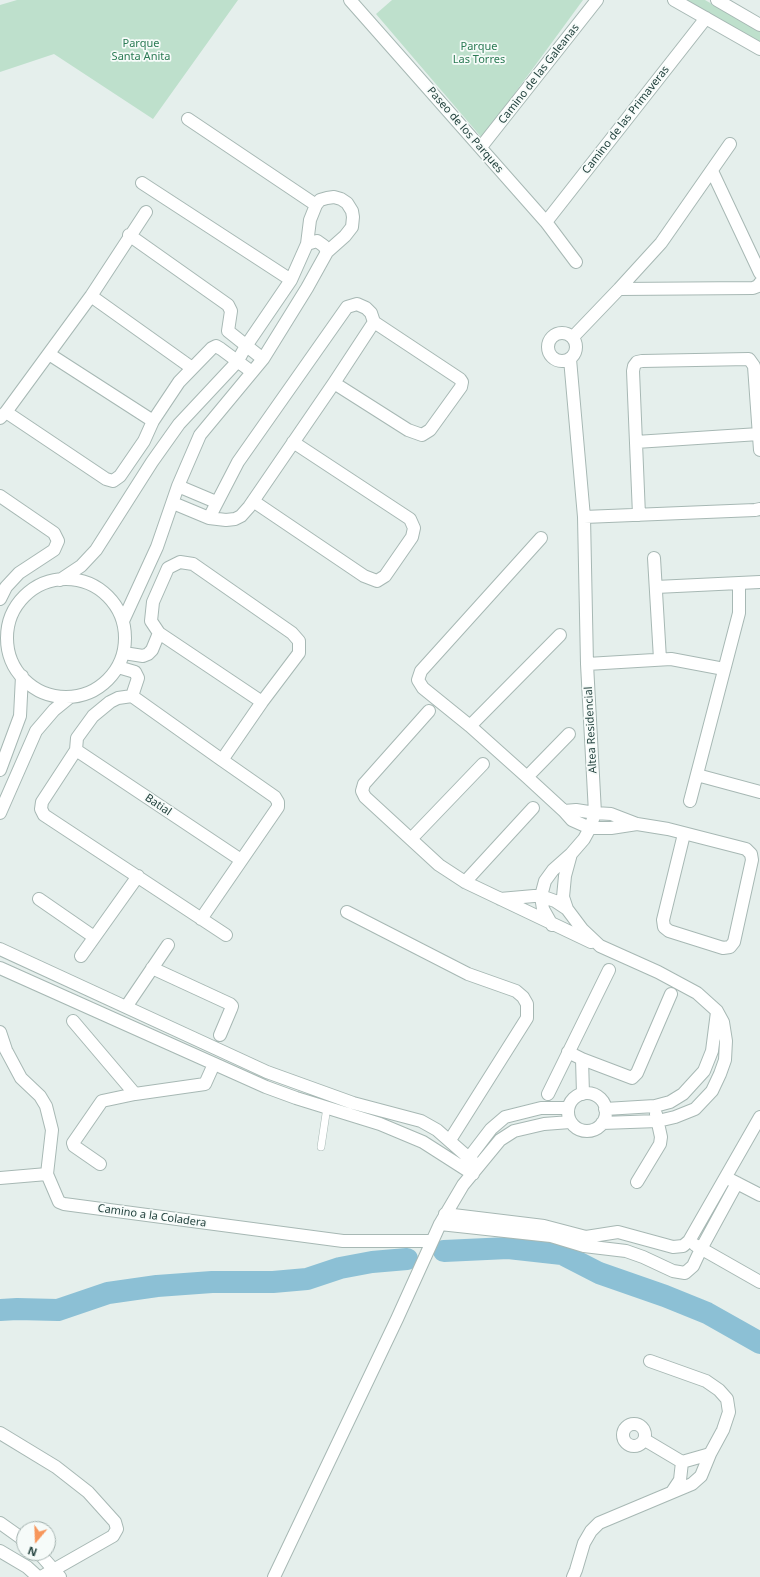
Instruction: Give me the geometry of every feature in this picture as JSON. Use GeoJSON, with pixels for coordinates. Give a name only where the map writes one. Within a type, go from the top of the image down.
{"type":"FeatureCollection","features":[{"type":"Feature","properties":{"kind":"street","name":"Camino de las Galeanas"},"geometry":{"type":"LineString","coordinates":[[481,147],[597,0]]}},
{"type":"Feature","properties":{"kind":"street"},"geometry":{"type":"LineString","coordinates":[[674,0],[760,49]]}},
{"type":"Feature","properties":{"kind":"street"},"geometry":{"type":"LineString","coordinates":[[717,0],[760,25]]}},
{"type":"Feature","properties":{"kind":"street","name":"Paseo de los Parques"},"geometry":{"type":"LineString","coordinates":[[355,2],[546,222],[576,262]]}},
{"type":"Feature","properties":{"kind":"street","name":"Camino de las Primaveras"},"geometry":{"type":"LineString","coordinates":[[546,222],[706,18]]}},
{"type":"Feature","properties":{"kind":"street"},"geometry":{"type":"LineString","coordinates":[[188,119],[316,205]]}},
{"type":"Feature","properties":{"kind":"street"},"geometry":{"type":"LineString","coordinates":[[573,337],[619,290],[661,243],[730,144]]}},
{"type":"Feature","properties":{"kind":"street"},"geometry":{"type":"LineString","coordinates":[[712,171],[760,273]]}},
{"type":"Feature","properties":{"kind":"street"},"geometry":{"type":"LineString","coordinates":[[142,183],[291,280]]}},
{"type":"Feature","properties":{"kind":"street"},"geometry":{"type":"LineString","coordinates":[[60,580],[81,566],[96,550],[152,462],[179,424],[236,362],[291,280],[307,244],[310,220],[316,205],[320,200],[327,198],[334,197],[341,199],[347,203],[352,211],[353,223],[349,232],[327,252],[307,288],[263,359],[200,435],[178,486],[157,547],[123,621]]}},
{"type":"Feature","properties":{"kind":"street"},"geometry":{"type":"LineString","coordinates":[[146,212],[129,235],[91,296],[3,415],[106,479],[113,481],[120,476],[144,441],[153,421],[180,382],[212,348],[216,346],[236,362],[252,372]]}},
{"type":"Feature","properties":{"kind":"street"},"geometry":{"type":"LineString","coordinates":[[129,235],[228,305],[231,311],[228,331],[263,359]]}},
{"type":"Feature","properties":{"kind":"street"},"geometry":{"type":"LineString","coordinates":[[307,244],[317,241],[322,244],[327,252]]}},
{"type":"Feature","properties":{"kind":"street"},"geometry":{"type":"LineString","coordinates":[[619,290],[753,288],[758,286],[760,283]]}},
{"type":"Feature","properties":{"kind":"street"},"geometry":{"type":"LineString","coordinates":[[91,296],[192,368]]}},
{"type":"Feature","properties":{"kind":"street"},"geometry":{"type":"LineString","coordinates":[[209,518],[238,462],[347,307],[352,304],[362,306],[371,313],[374,322],[460,379],[462,382],[461,387],[430,430],[422,435],[408,430],[334,383]]}},
{"type":"Feature","properties":{"kind":"street"},"geometry":{"type":"LineString","coordinates":[[173,503],[209,518],[226,520],[235,519],[241,516],[253,501],[334,383],[374,322]]}},
{"type":"Feature","properties":{"kind":"street"},"geometry":{"type":"LineString","coordinates":[[559,333],[564,333],[573,337],[576,341],[576,347],[570,359],[558,360],[552,356],[549,352],[548,346],[553,336],[559,333]]}},
{"type":"Feature","properties":{"kind":"street"},"geometry":{"type":"LineString","coordinates":[[49,354],[153,421]]}},
{"type":"Feature","properties":{"kind":"street","name":"Altea Residencial"},"geometry":{"type":"LineString","coordinates":[[570,359],[584,517],[588,664],[595,813],[590,828],[584,839],[571,854],[563,885],[563,897],[567,909],[582,930],[600,946],[658,972],[697,993],[717,1011],[723,1022],[726,1041],[725,1060],[712,1091],[695,1109],[675,1117],[658,1121],[602,1123]]}},
{"type":"Feature","properties":{"kind":"street"},"geometry":{"type":"LineString","coordinates":[[639,515],[633,371],[637,362],[749,359],[754,366],[760,450]]}},
{"type":"Feature","properties":{"kind":"street"},"geometry":{"type":"LineString","coordinates":[[636,442],[759,434]]}},
{"type":"Feature","properties":{"kind":"street"},"geometry":{"type":"LineString","coordinates":[[253,501],[364,576],[377,581],[385,576],[412,538],[414,528],[410,519],[293,442]]}},
{"type":"Feature","properties":{"kind":"street"},"geometry":{"type":"LineString","coordinates":[[178,486],[216,502]]}},
{"type":"Feature","properties":{"kind":"street"},"geometry":{"type":"LineString","coordinates":[[0,496],[54,533],[58,541],[54,550],[3,585],[0,599],[1,605],[8,620],[8,646],[11,657],[22,676],[39,690],[60,696],[70,697],[90,692],[100,687],[108,680],[118,667],[124,653],[125,637],[123,621],[113,602],[96,588],[77,581],[60,580],[35,588],[26,595],[8,620]]}},
{"type":"Feature","properties":{"kind":"street"},"geometry":{"type":"LineString","coordinates":[[584,517],[760,509]]}},
{"type":"Feature","properties":{"kind":"street"},"geometry":{"type":"LineString","coordinates":[[541,538],[421,670],[418,680],[423,688],[470,726],[572,820],[590,828],[611,828],[637,824]]}},
{"type":"Feature","properties":{"kind":"street"},"geometry":{"type":"LineString","coordinates":[[654,558],[660,659]]}},
{"type":"Feature","properties":{"kind":"street"},"geometry":{"type":"LineString","coordinates":[[222,760],[262,702],[299,653],[300,641],[292,633],[193,564],[180,562],[168,568],[153,602],[151,621],[159,633],[262,702]]}},
{"type":"Feature","properties":{"kind":"street"},"geometry":{"type":"LineString","coordinates":[[656,587],[760,582]]}},
{"type":"Feature","properties":{"kind":"street"},"geometry":{"type":"LineString","coordinates":[[690,801],[739,613],[739,584]]}},
{"type":"Feature","properties":{"kind":"street"},"geometry":{"type":"LineString","coordinates":[[124,653],[143,656],[148,654],[152,650],[159,633]]}},
{"type":"Feature","properties":{"kind":"street"},"geometry":{"type":"LineString","coordinates":[[470,726],[560,635]]}},
{"type":"Feature","properties":{"kind":"street"},"geometry":{"type":"LineString","coordinates":[[588,664],[671,659],[724,669]]}},
{"type":"Feature","properties":{"kind":"street"},"geometry":{"type":"LineString","coordinates":[[118,667],[135,672],[138,678],[132,696]]}},
{"type":"Feature","properties":{"kind":"street"},"geometry":{"type":"LineString","coordinates":[[0,770],[20,716],[22,676]]}},
{"type":"Feature","properties":{"kind":"street"},"geometry":{"type":"LineString","coordinates":[[201,919],[278,807],[278,802],[275,797],[132,696],[118,698],[110,702],[93,716],[77,738],[76,750],[42,802],[41,808],[44,815],[138,876],[201,919],[226,935]]}},
{"type":"Feature","properties":{"kind":"street"},"geometry":{"type":"LineString","coordinates":[[0,813],[36,731],[54,710],[70,697]]}},
{"type":"Feature","properties":{"kind":"street"},"geometry":{"type":"LineString","coordinates":[[429,711],[364,784],[362,791],[365,797],[440,865],[465,882],[600,946]]}},
{"type":"Feature","properties":{"kind":"street"},"geometry":{"type":"LineString","coordinates":[[527,777],[569,734]]}},
{"type":"Feature","properties":{"kind":"street","name":"Batial"},"geometry":{"type":"LineString","coordinates":[[76,750],[241,860]]}},
{"type":"Feature","properties":{"kind":"street"},"geometry":{"type":"LineString","coordinates":[[411,839],[483,764]]}},
{"type":"Feature","properties":{"kind":"street"},"geometry":{"type":"LineString","coordinates":[[697,775],[760,792]]}},
{"type":"Feature","properties":{"kind":"street"},"geometry":{"type":"LineString","coordinates":[[465,882],[533,808]]}},
{"type":"Feature","properties":{"kind":"street"},"geometry":{"type":"LineString","coordinates":[[564,811],[576,810],[611,814],[637,824],[668,829],[746,849],[751,854],[752,860],[734,942],[730,947],[723,948],[670,931],[664,927],[663,920],[684,834]]}},
{"type":"Feature","properties":{"kind":"street"},"geometry":{"type":"LineString","coordinates":[[553,925],[543,909],[541,896],[546,881],[553,870],[571,854]]}},
{"type":"Feature","properties":{"kind":"street"},"geometry":{"type":"LineString","coordinates":[[81,956],[138,876]]}},
{"type":"Feature","properties":{"kind":"street"},"geometry":{"type":"LineString","coordinates":[[499,899],[541,896],[555,901],[567,909]]}},
{"type":"Feature","properties":{"kind":"street"},"geometry":{"type":"LineString","coordinates":[[39,899],[94,937]]}},
{"type":"Feature","properties":{"kind":"street"},"geometry":{"type":"LineString","coordinates":[[347,912],[468,974],[516,991],[523,996],[527,1004],[527,1018],[450,1140]]}},
{"type":"Feature","properties":{"kind":"street"},"geometry":{"type":"LineString","coordinates":[[110,1016],[152,968],[168,945]]}},
{"type":"Feature","properties":{"kind":"street"},"geometry":{"type":"LineString","coordinates":[[0,949],[267,1072],[353,1103],[421,1121],[437,1130],[450,1140],[465,1162]]}},
{"type":"Feature","properties":{"kind":"street"},"geometry":{"type":"LineString","coordinates":[[0,968],[266,1087],[296,1098],[380,1124],[465,1162],[476,1170]]}},
{"type":"Feature","properties":{"kind":"street"},"geometry":{"type":"LineString","coordinates":[[152,968],[230,1004],[232,1006],[220,1035]]}},
{"type":"Feature","properties":{"kind":"street"},"geometry":{"type":"LineString","coordinates":[[548,1094],[609,970]]}},
{"type":"Feature","properties":{"kind":"street"},"geometry":{"type":"LineString","coordinates":[[568,1052],[582,1059],[632,1078],[637,1073],[671,994]]}},
{"type":"Feature","properties":{"kind":"street"},"geometry":{"type":"LineString","coordinates":[[605,1109],[655,1106],[670,1102],[683,1094],[704,1071],[712,1051],[717,1011]]}},
{"type":"Feature","properties":{"kind":"street"},"geometry":{"type":"LineString","coordinates":[[73,1021],[134,1094]]}},
{"type":"Feature","properties":{"kind":"street","name":"Camino a la Coladera"},"geometry":{"type":"LineString","coordinates":[[0,1032],[6,1050],[21,1078],[40,1096],[46,1106],[52,1130],[47,1174],[59,1202],[64,1204],[343,1241],[432,1241]]}},
{"type":"Feature","properties":{"kind":"street"},"geometry":{"type":"LineString","coordinates":[[582,1059],[583,1094]]}},
{"type":"Feature","properties":{"kind":"street"},"geometry":{"type":"LineString","coordinates":[[100,1164],[74,1146],[73,1143],[102,1101],[134,1094],[205,1084],[214,1064]]}},
{"type":"Feature","properties":{"kind":"street"},"geometry":{"type":"LineString","coordinates":[[583,1094],[597,1096],[605,1109],[605,1116],[602,1123],[597,1128],[590,1131],[582,1130],[570,1122],[568,1108],[571,1101],[576,1096],[583,1094]]}},
{"type":"Feature","properties":{"kind":"street"},"geometry":{"type":"LineString","coordinates":[[350,1115],[353,1103]]}},
{"type":"Feature","properties":{"kind":"street"},"geometry":{"type":"LineString","coordinates":[[637,1182],[660,1144],[661,1137],[655,1106]]}},
{"type":"Feature","properties":{"kind":"street"},"geometry":{"type":"LineString","coordinates":[[463,1185],[465,1162],[491,1129],[505,1117],[542,1108],[568,1108]]}},
{"type":"Feature","properties":{"kind":"street"},"geometry":{"type":"LineString","coordinates":[[443,1219],[544,1226],[586,1237],[618,1232],[672,1247],[683,1246],[688,1241],[760,1117]]}},
{"type":"Feature","properties":{"kind":"street"},"geometry":{"type":"LineString","coordinates":[[274,1577],[432,1241],[463,1185],[500,1140],[514,1131],[544,1124],[570,1122]]}},
{"type":"Feature","properties":{"kind":"street"},"geometry":{"type":"LineString","coordinates":[[0,1178],[47,1174]]}},
{"type":"Feature","properties":{"kind":"street"},"geometry":{"type":"LineString","coordinates":[[726,1177],[760,1195]]}},
{"type":"Feature","properties":{"kind":"street"},"geometry":{"type":"LineString","coordinates":[[443,1219],[551,1236],[584,1246],[626,1251],[673,1271],[685,1273],[693,1266],[737,1183]]}},
{"type":"Feature","properties":{"kind":"street"},"geometry":{"type":"LineString","coordinates":[[688,1241],[760,1282]]}},
{"type":"Feature","properties":{"kind":"street"},"geometry":{"type":"LineString","coordinates":[[573,1577],[584,1542],[598,1523],[692,1484],[701,1476],[710,1454],[723,1430],[729,1412],[727,1399],[719,1390],[706,1381],[650,1361]]}},
{"type":"Feature","properties":{"kind":"street"},"geometry":{"type":"LineString","coordinates":[[0,1433],[56,1467],[88,1492],[115,1522],[117,1529],[113,1536],[57,1573],[40,1577],[27,1567],[0,1551]]}},
{"type":"Feature","properties":{"kind":"street"},"geometry":{"type":"LineString","coordinates":[[644,1440],[682,1462],[710,1454]]}},
{"type":"Feature","properties":{"kind":"street"},"geometry":{"type":"LineString","coordinates":[[672,1492],[680,1480],[682,1462]]}},
{"type":"Feature","properties":{"kind":"street"},"geometry":{"type":"LineString","coordinates":[[0,1524],[16,1535]]}},
{"type":"Feature","properties":{"kind":"street"},"geometry":{"type":"LineString","coordinates":[[46,1561],[57,1573]]}},
{"type":"Feature","properties":{"kind":"lane"},"geometry":{"type":"LineString","coordinates":[[321,1147],[327,1108]]}},
{"type":"Feature","properties":{"kind":"green space","name":"Parque Santa Anita"},"geometry":{"type":"Polygon","coordinates":[[[17,0],[238,0],[153,119],[54,54],[0,72],[0,5],[17,0]]]}},
{"type":"Feature","properties":{"kind":"green space","name":"Parque Las Torres"},"geometry":{"type":"Polygon","coordinates":[[[392,0],[583,0],[482,138],[376,14],[392,0]]]}},
{"type":"Feature","properties":{"kind":"green space"},"geometry":{"type":"Polygon","coordinates":[[[682,0],[705,0],[760,32],[760,44],[682,0]]]}},
{"type":"Feature","properties":{"kind":"waterway"},"geometry":{"type":"LineString","coordinates":[[444,1251],[508,1248],[562,1254],[599,1273],[665,1296],[707,1313],[760,1343]]}},
{"type":"Feature","properties":{"kind":"waterway"},"geometry":{"type":"LineString","coordinates":[[0,1310],[58,1310],[108,1293],[157,1286],[212,1282],[273,1282],[307,1279],[340,1268],[372,1262],[407,1259]]}}]}
